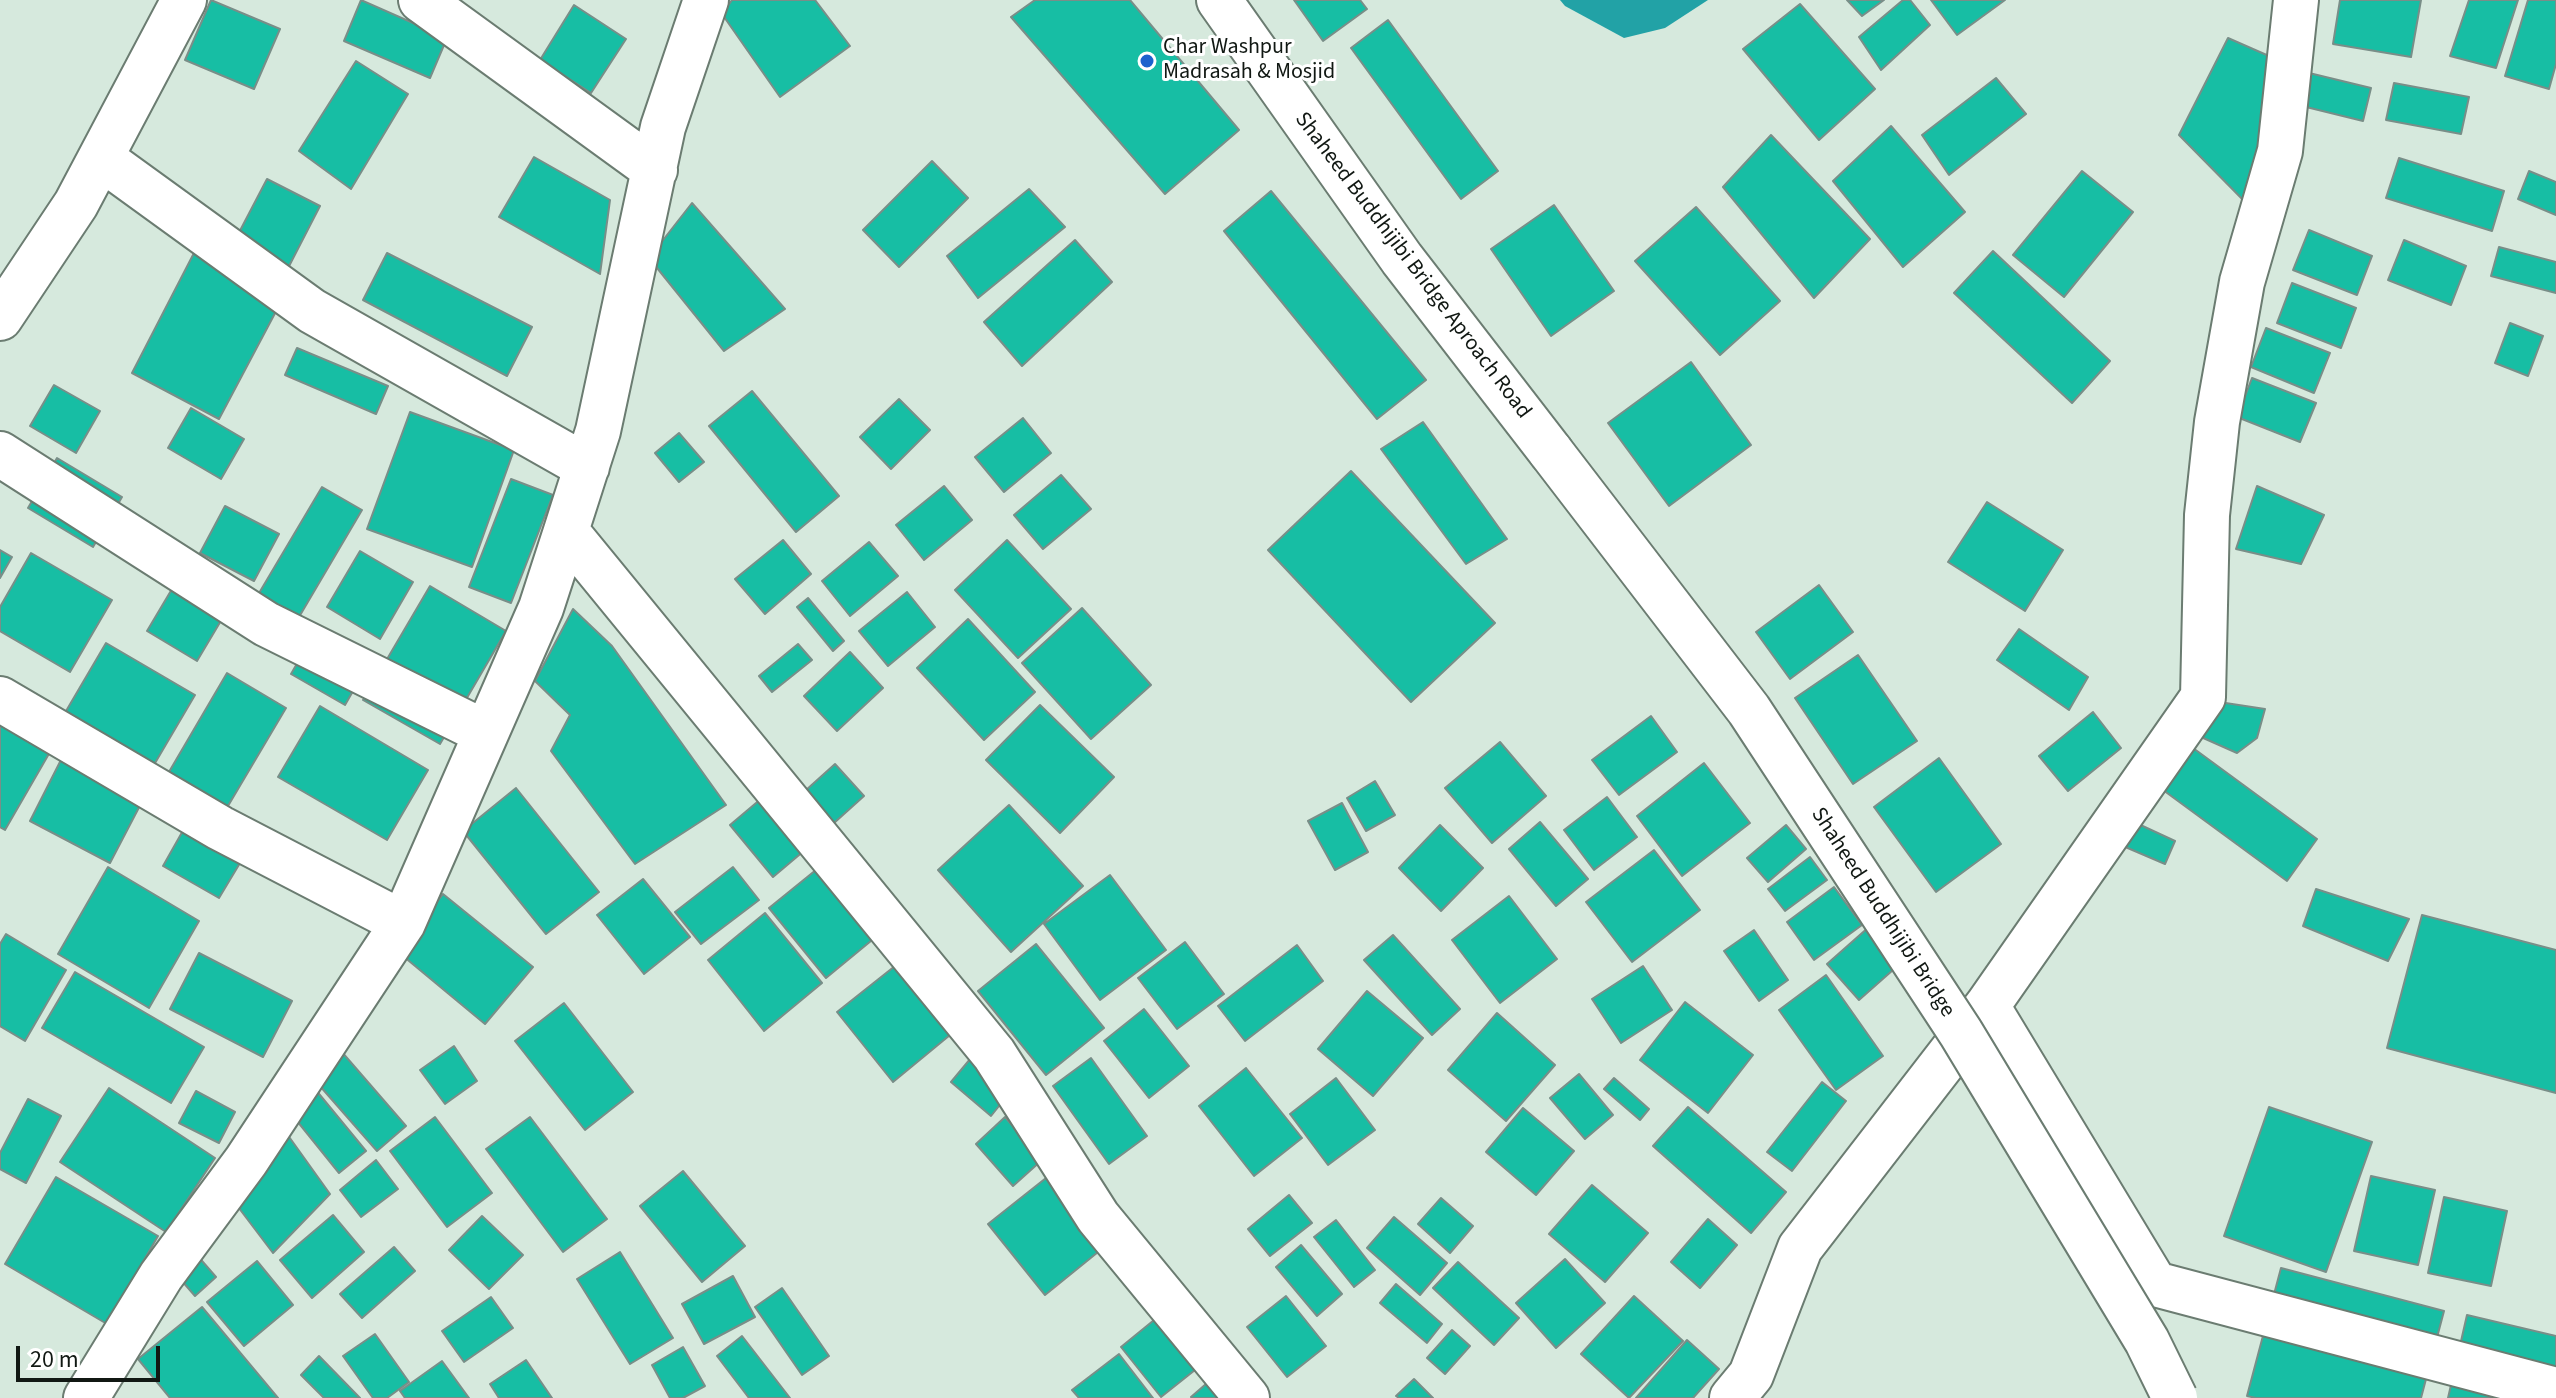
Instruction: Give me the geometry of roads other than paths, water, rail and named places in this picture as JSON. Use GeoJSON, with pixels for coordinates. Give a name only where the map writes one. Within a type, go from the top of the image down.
{"type":"FeatureCollection","features":[{"type":"Feature","properties":{"kind":"street"},"geometry":{"type":"LineString","coordinates":[[0,318],[76,204],[184,0]]}},
{"type":"Feature","properties":{"kind":"street"},"geometry":{"type":"LineString","coordinates":[[421,0],[655,170]]}},
{"type":"Feature","properties":{"kind":"street"},"geometry":{"type":"LineString","coordinates":[[86,1398],[161,1276],[246,1161],[403,923],[541,608],[598,431],[663,127],[706,0]]}},
{"type":"Feature","properties":{"kind":"street","name":"Shaheed Buddhijibi Bridge Aproach Road"},"geometry":{"type":"LineString","coordinates":[[1219,0],[1402,259],[1551,452]]}},
{"type":"Feature","properties":{"kind":"street"},"geometry":{"type":"LineString","coordinates":[[1732,1398],[1751,1375],[1800,1248],[1987,1006],[2203,697],[2207,515],[2217,422],[2242,282],[2280,151],[2296,0]]}},
{"type":"Feature","properties":{"kind":"street"},"geometry":{"type":"LineString","coordinates":[[101,158],[312,311],[587,467]]}},
{"type":"Feature","properties":{"kind":"street","name":"Shaheed Buddhijibi Bridge"},"geometry":{"type":"LineString","coordinates":[[1551,452],[1757,723],[1961,1033],[2147,1341],[2175,1398]]}},
{"type":"Feature","properties":{"kind":"street"},"geometry":{"type":"LineString","coordinates":[[0,454],[266,624],[486,733]]}},
{"type":"Feature","properties":{"kind":"street"},"geometry":{"type":"LineString","coordinates":[[566,531],[994,1054],[1098,1217],[1247,1398]]}},
{"type":"Feature","properties":{"kind":"street"},"geometry":{"type":"LineString","coordinates":[[0,699],[220,828],[403,923]]}},
{"type":"Feature","properties":{"kind":"street"},"geometry":{"type":"LineString","coordinates":[[1987,1006],[2155,1284],[2556,1390]]}},
{"type":"Feature","properties":{"kind":"water"},"geometry":{"type":"Polygon","coordinates":[[[1560,0],[1708,0],[1665,28],[1624,38],[1565,6],[1560,0]]]}},
{"type":"Feature","properties":{"kind":"place","name":"Char Washpur Madrasah & Mosjid"},"geometry":{"type":"Point","coordinates":[1147,61]}}]}
